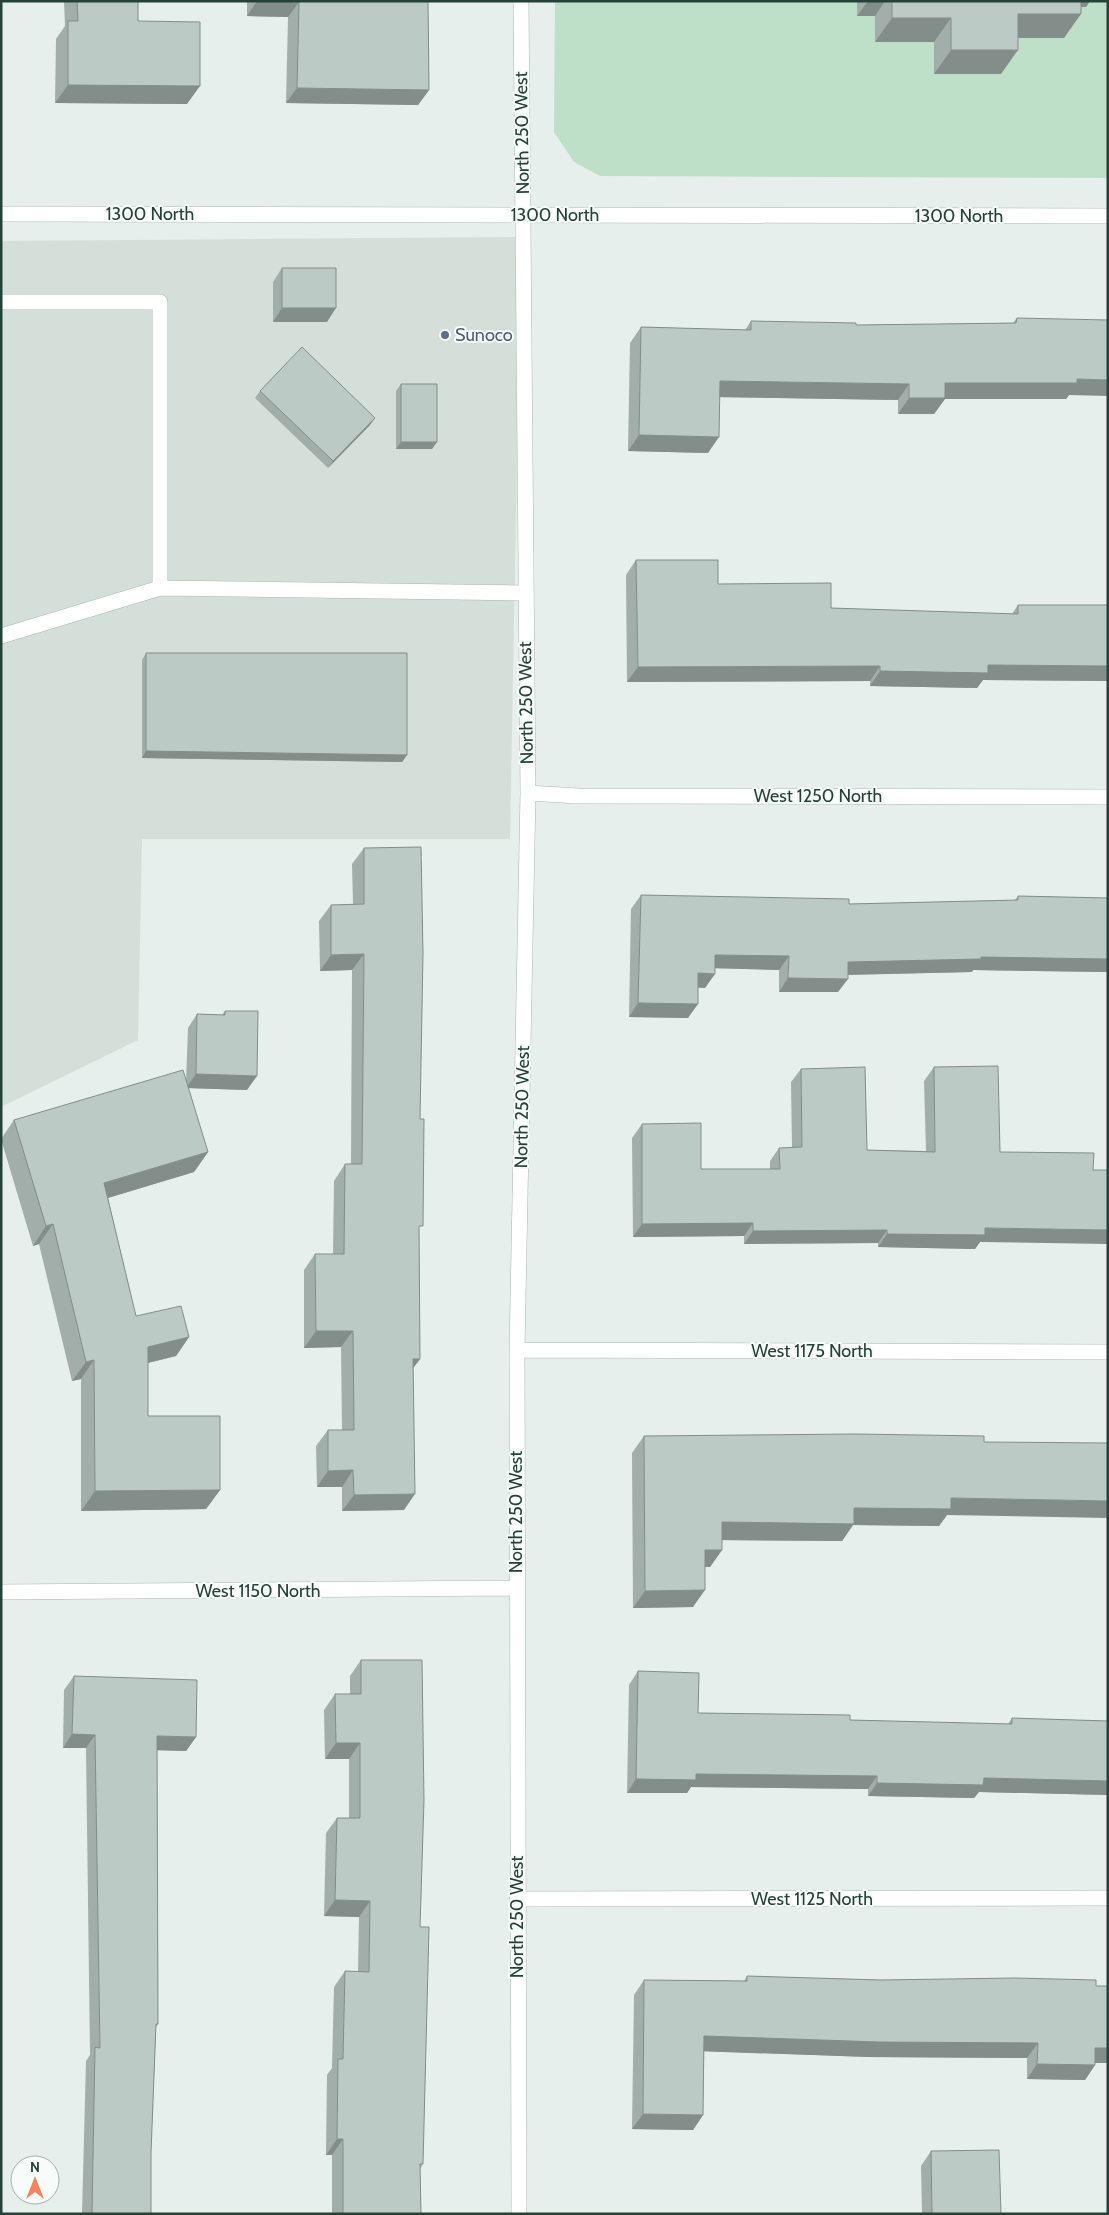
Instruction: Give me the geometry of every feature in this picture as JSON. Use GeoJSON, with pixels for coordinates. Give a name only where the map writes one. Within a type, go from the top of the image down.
{"type":"FeatureCollection","features":[{"type":"Feature","properties":{"kind":"street","name":"North 250 West"},"geometry":{"type":"LineString","coordinates":[[519,2214],[516,1588],[517,1350],[528,793],[520,1]]}},
{"type":"Feature","properties":{"kind":"street","name":"1300 North"},"geometry":{"type":"LineString","coordinates":[[1,214],[1108,216]]}},
{"type":"Feature","properties":{"kind":"street"},"geometry":{"type":"LineString","coordinates":[[1,302],[160,302],[160,588]]}},
{"type":"Feature","properties":{"kind":"street"},"geometry":{"type":"LineString","coordinates":[[1,636],[160,588],[525,593]]}},
{"type":"Feature","properties":{"kind":"street","name":"West 1250 North"},"geometry":{"type":"LineString","coordinates":[[528,793],[578,796],[1108,797]]}},
{"type":"Feature","properties":{"kind":"street","name":"West 1175 North"},"geometry":{"type":"LineString","coordinates":[[517,1350],[1108,1352]]}},
{"type":"Feature","properties":{"kind":"street","name":"West 1150 North"},"geometry":{"type":"LineString","coordinates":[[1,1592],[516,1588]]}},
{"type":"Feature","properties":{"kind":"street","name":"West 1125 North"},"geometry":{"type":"LineString","coordinates":[[517,1899],[1108,1898]]}},
{"type":"Feature","properties":{"kind":"shaded area"},"geometry":{"type":"Polygon","coordinates":[[[521,237],[510,839],[142,839],[138,1040],[1,1107],[1,241],[521,237]]]}},
{"type":"Feature","properties":{"kind":"green space"},"geometry":{"type":"Polygon","coordinates":[[[555,1],[1108,1],[1108,178],[600,176],[574,162],[554,132],[555,1]]]}},
{"type":"Feature","properties":{"kind":"building"},"geometry":{"type":"Polygon","coordinates":[[[77,1],[138,1],[138,21],[200,22],[200,86],[68,85],[68,21],[78,21],[77,1]]]}},
{"type":"Feature","properties":{"kind":"building"},"geometry":{"type":"Polygon","coordinates":[[[280,1],[428,1],[429,90],[297,88],[299,2],[280,1]]]}},
{"type":"Feature","properties":{"kind":"building"},"geometry":{"type":"Polygon","coordinates":[[[892,1],[1081,1],[1081,14],[1018,14],[1018,50],[951,50],[951,18],[892,18],[892,1]]]}},
{"type":"Feature","properties":{"kind":"building"},"geometry":{"type":"Polygon","coordinates":[[[282,268],[336,268],[336,308],[282,308],[282,268]]]}},
{"type":"Feature","properties":{"kind":"building"},"geometry":{"type":"Polygon","coordinates":[[[1017,318],[1108,320],[1108,380],[1077,379],[1077,383],[945,383],[945,398],[909,398],[909,384],[720,381],[719,437],[639,435],[641,327],[751,330],[751,321],[856,323],[856,325],[1016,323],[1017,318]]]}},
{"type":"Feature","properties":{"kind":"building"},"geometry":{"type":"Polygon","coordinates":[[[302,347],[375,418],[333,461],[260,391],[302,347]]]}},
{"type":"Feature","properties":{"kind":"building"},"geometry":{"type":"Polygon","coordinates":[[[401,384],[437,384],[437,442],[401,442],[401,384]]]}},
{"type":"Feature","properties":{"kind":"building"},"geometry":{"type":"Polygon","coordinates":[[[636,560],[718,560],[718,584],[831,583],[831,608],[1018,614],[1018,605],[1108,605],[1108,666],[988,665],[988,673],[880,671],[880,666],[638,667],[636,560]]]}},
{"type":"Feature","properties":{"kind":"building"},"geometry":{"type":"Polygon","coordinates":[[[146,653],[407,653],[407,755],[146,751],[146,653]]]}},
{"type":"Feature","properties":{"kind":"building"},"geometry":{"type":"Polygon","coordinates":[[[421,847],[423,953],[420,1119],[424,1119],[423,1226],[419,1226],[420,1359],[413,1359],[415,1494],[354,1495],[353,1470],[328,1471],[328,1430],[354,1430],[353,1331],[316,1331],[315,1254],[344,1254],[345,1164],[362,1164],[364,954],[331,955],[331,905],[364,904],[364,848],[421,847]]]}},
{"type":"Feature","properties":{"kind":"building"},"geometry":{"type":"Polygon","coordinates":[[[641,895],[849,899],[849,904],[1018,900],[1018,896],[1108,898],[1108,959],[981,957],[981,959],[848,962],[848,979],[788,978],[789,956],[715,955],[715,974],[698,973],[698,1004],[638,1003],[641,895]]]}},
{"type":"Feature","properties":{"kind":"building"},"geometry":{"type":"Polygon","coordinates":[[[225,1011],[258,1011],[257,1076],[196,1074],[197,1014],[225,1015],[225,1011]]]}},
{"type":"Feature","properties":{"kind":"building"},"geometry":{"type":"Polygon","coordinates":[[[998,1066],[1000,1152],[1094,1153],[1093,1170],[1108,1170],[1108,1230],[985,1228],[985,1235],[887,1234],[887,1230],[753,1231],[753,1223],[642,1224],[642,1124],[701,1123],[701,1169],[780,1169],[779,1148],[802,1147],[801,1069],[865,1067],[867,1150],[935,1152],[934,1067],[998,1066]]]}},
{"type":"Feature","properties":{"kind":"building"},"geometry":{"type":"Polygon","coordinates":[[[183,1070],[208,1152],[104,1183],[136,1316],[181,1306],[189,1337],[148,1347],[148,1416],[220,1416],[220,1490],[95,1491],[94,1360],[86,1362],[53,1224],[46,1226],[14,1120],[183,1070]]]}},
{"type":"Feature","properties":{"kind":"building"},"geometry":{"type":"Polygon","coordinates":[[[855,1434],[984,1436],[984,1442],[1108,1443],[1108,1501],[951,1498],[951,1509],[854,1508],[854,1524],[722,1522],[722,1550],[705,1550],[705,1590],[645,1591],[644,1436],[855,1434]]]}},
{"type":"Feature","properties":{"kind":"building"},"geometry":{"type":"Polygon","coordinates":[[[361,1660],[422,1660],[424,1800],[420,1927],[429,1927],[423,2164],[420,2164],[421,2214],[343,2214],[343,2139],[337,2139],[338,2059],[343,2059],[345,1971],[369,1972],[370,1901],[335,1900],[337,1818],[360,1818],[360,1743],[336,1743],[335,1694],[361,1694],[361,1660]]]}},
{"type":"Feature","properties":{"kind":"building"},"geometry":{"type":"Polygon","coordinates":[[[638,1671],[699,1673],[698,1713],[850,1715],[850,1720],[1012,1724],[1012,1718],[1108,1721],[1108,1781],[984,1778],[983,1785],[877,1783],[877,1776],[696,1774],[696,1780],[636,1779],[638,1671]]]}},
{"type":"Feature","properties":{"kind":"building"},"geometry":{"type":"Polygon","coordinates":[[[74,1676],[197,1680],[196,1737],[157,1736],[158,2024],[156,2024],[151,2153],[151,2214],[92,2214],[95,2047],[100,2048],[95,1735],[72,1734],[74,1676]]]}},
{"type":"Feature","properties":{"kind":"building"},"geometry":{"type":"Polygon","coordinates":[[[747,1976],[880,1980],[1015,1978],[1096,1980],[1096,1986],[1108,1986],[1108,2048],[1095,2048],[1095,2065],[1037,2064],[1038,2043],[879,2042],[704,2036],[703,2115],[643,2114],[644,1980],[747,1981],[747,1976]]]}},
{"type":"Feature","properties":{"kind":"building"},"geometry":{"type":"Polygon","coordinates":[[[999,2150],[1001,2214],[932,2214],[931,2151],[999,2150]]]}},
{"type":"Feature","properties":{"kind":"place","name":"Sunoco"},"geometry":{"type":"Point","coordinates":[445,335]}}]}
